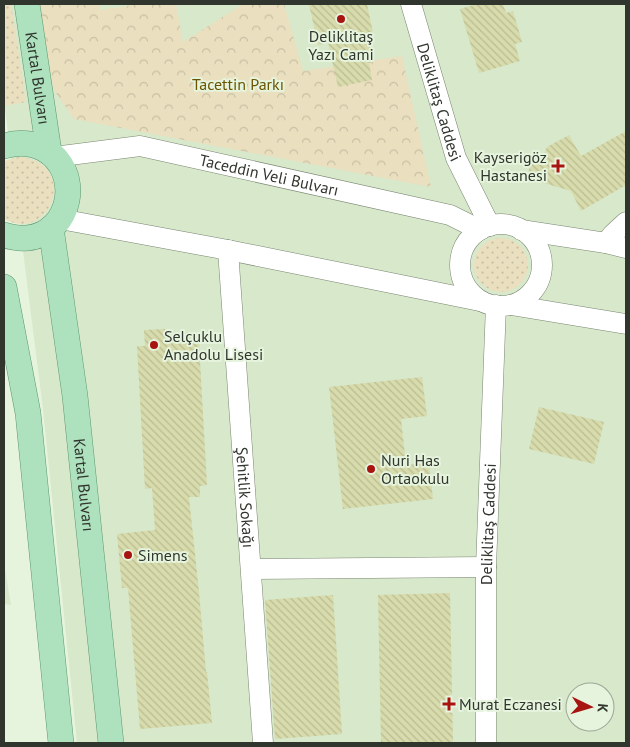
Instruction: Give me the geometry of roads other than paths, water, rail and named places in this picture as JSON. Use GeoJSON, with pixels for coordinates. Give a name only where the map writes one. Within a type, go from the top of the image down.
{"type":"FeatureCollection","features":[{"type":"Feature","properties":{"kind":"main road","name":"Kartal Bulvarı"},"geometry":{"type":"LineString","coordinates":[[26,4],[52,154]]}},
{"type":"Feature","properties":{"kind":"main road"},"geometry":{"type":"LineString","coordinates":[[4,146],[13,143],[26,143],[38,146],[52,154],[64,171],[68,183],[66,208],[55,223],[40,234],[28,238],[4,235]]}},
{"type":"Feature","properties":{"kind":"main road","name":"Kartal Bulvarı"},"geometry":{"type":"LineString","coordinates":[[55,223],[111,743]]}},
{"type":"Feature","properties":{"kind":"main road"},"geometry":{"type":"LineString","coordinates":[[4,288],[28,413],[61,743]]}},
{"type":"Feature","properties":{"kind":"street","name":"Deliklitaş Caddesi"},"geometry":{"type":"LineString","coordinates":[[411,4],[456,158],[485,228]]}},
{"type":"Feature","properties":{"kind":"street","name":"Taceddin Veli Bulvarı"},"geometry":{"type":"LineString","coordinates":[[52,154],[140,146],[450,215],[485,228]]}},
{"type":"Feature","properties":{"kind":"street"},"geometry":{"type":"LineString","coordinates":[[606,243],[626,222]]}},
{"type":"Feature","properties":{"kind":"street"},"geometry":{"type":"LineString","coordinates":[[55,223],[228,250],[496,304],[626,324]]}},
{"type":"Feature","properties":{"kind":"street"},"geometry":{"type":"LineString","coordinates":[[501,224],[521,230],[530,236],[540,255],[540,276],[536,286],[521,301],[496,304],[472,294],[465,286],[461,276],[461,254],[465,245],[472,236],[485,228],[501,224]]}},
{"type":"Feature","properties":{"kind":"street"},"geometry":{"type":"LineString","coordinates":[[521,230],[606,243],[626,248]]}},
{"type":"Feature","properties":{"kind":"street","name":"Şehitlik Sokağı"},"geometry":{"type":"LineString","coordinates":[[228,250],[263,743]]}},
{"type":"Feature","properties":{"kind":"street","name":"Deliklitaş Caddesi"},"geometry":{"type":"LineString","coordinates":[[486,743],[486,567],[496,304]]}},
{"type":"Feature","properties":{"kind":"street"},"geometry":{"type":"LineString","coordinates":[[251,569],[486,567]]}},
{"type":"Feature","properties":{"kind":"place","name":"Deliklitaş Yazı Cami"},"geometry":{"type":"Point","coordinates":[341,19]}},
{"type":"Feature","properties":{"kind":"place","name":"Kayserigöz Hastanesi"},"geometry":{"type":"Point","coordinates":[558,166]}},
{"type":"Feature","properties":{"kind":"place","name":"Selçuklu Anadolu Lisesi"},"geometry":{"type":"Point","coordinates":[154,345]}},
{"type":"Feature","properties":{"kind":"place","name":"Nuri Has Ortaokulu"},"geometry":{"type":"Point","coordinates":[371,469]}},
{"type":"Feature","properties":{"kind":"place","name":"Simens"},"geometry":{"type":"Point","coordinates":[128,555]}},
{"type":"Feature","properties":{"kind":"place","name":"Murat Eczanesi"},"geometry":{"type":"Point","coordinates":[449,704]}},
{"type":"Feature","properties":{"kind":"park label","name":"Tacettin Parkı"},"geometry":{"type":"Point","coordinates":[238,84]}}]}
